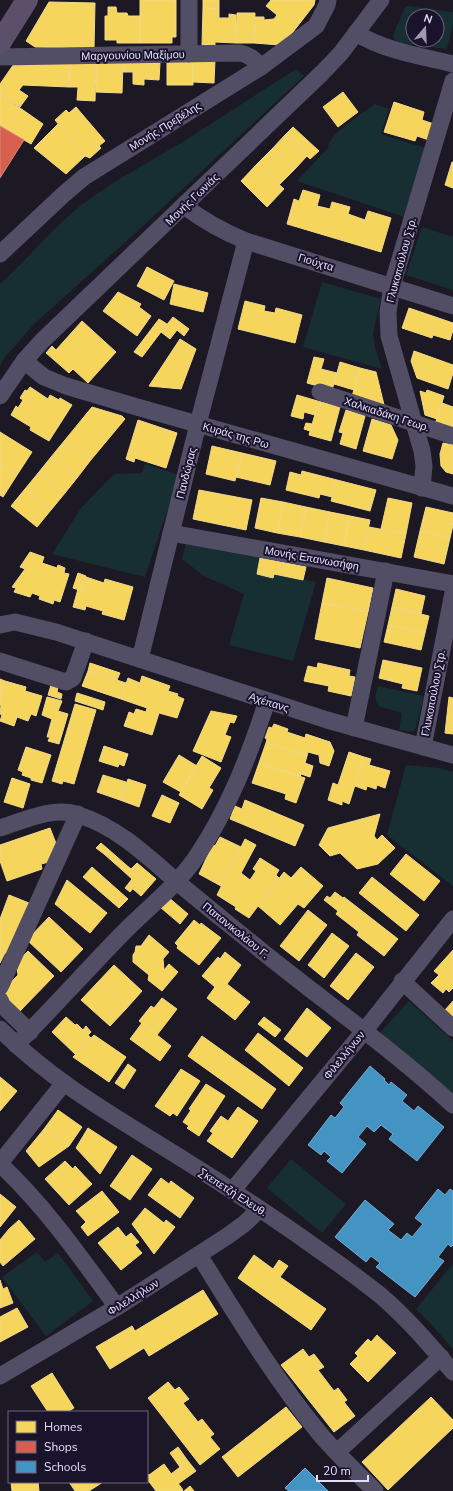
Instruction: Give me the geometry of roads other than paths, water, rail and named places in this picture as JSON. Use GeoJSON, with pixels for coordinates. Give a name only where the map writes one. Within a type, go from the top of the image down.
{"type":"FeatureCollection","features":[{"type":"Feature","properties":{"kind":"main road"},"geometry":{"type":"LineString","coordinates":[[0,43],[27,0]]}},
{"type":"Feature","properties":{"kind":"street"},"geometry":{"type":"LineString","coordinates":[[189,0],[189,54]]}},
{"type":"Feature","properties":{"kind":"street","name":"Μονής Πρεβέλης"},"geometry":{"type":"LineString","coordinates":[[0,254],[84,177],[261,67],[316,26],[328,0]]}},
{"type":"Feature","properties":{"kind":"street","name":"Μονής Γωνιάς"},"geometry":{"type":"LineString","coordinates":[[0,396],[24,361],[42,341],[322,73],[356,33],[381,0]]}},
{"type":"Feature","properties":{"kind":"street"},"geometry":{"type":"LineString","coordinates":[[356,33],[384,47],[453,64]]}},
{"type":"Feature","properties":{"kind":"street","name":"Μαργουνίου Μαξίμου"},"geometry":{"type":"LineString","coordinates":[[0,57],[240,53],[247,54],[261,67]]}},
{"type":"Feature","properties":{"kind":"street","name":"Γλυκοπούλου Στρ."},"geometry":{"type":"LineString","coordinates":[[422,488],[424,476],[423,458],[415,424],[389,336],[388,312],[392,286],[453,81]]}},
{"type":"Feature","properties":{"kind":"street","name":"Γιούχτα"},"geometry":{"type":"LineString","coordinates":[[184,206],[199,218],[214,227],[246,241],[453,306]]}},
{"type":"Feature","properties":{"kind":"street","name":"Πανδώρας"},"geometry":{"type":"LineString","coordinates":[[140,659],[198,424],[246,241]]}},
{"type":"Feature","properties":{"kind":"street","name":"Κυράς της Ρω"},"geometry":{"type":"LineString","coordinates":[[24,361],[44,377],[66,386],[453,496]]}},
{"type":"Feature","properties":{"kind":"street","name":"Χαλκιαδάκη Γεωρ."},"geometry":{"type":"LineString","coordinates":[[320,392],[453,436]]}},
{"type":"Feature","properties":{"kind":"street","name":"Μονής Επανωσήφη"},"geometry":{"type":"LineString","coordinates":[[171,533],[453,584]]}},
{"type":"Feature","properties":{"kind":"street"},"geometry":{"type":"LineString","coordinates":[[354,728],[386,571]]}},
{"type":"Feature","properties":{"kind":"street","name":"Γλυκοπούλου Στρ."},"geometry":{"type":"LineString","coordinates":[[423,747],[453,592]]}},
{"type":"Feature","properties":{"kind":"street","name":"Αχέπανς"},"geometry":{"type":"LineString","coordinates":[[0,625],[11,622],[20,622],[86,641],[354,728],[453,755]]}},
{"type":"Feature","properties":{"kind":"street"},"geometry":{"type":"LineString","coordinates":[[0,661],[66,682],[73,678],[86,641]]}},
{"type":"Feature","properties":{"kind":"street"},"geometry":{"type":"LineString","coordinates":[[16,1045],[121,935],[176,881],[196,857],[226,806],[241,774],[255,739],[267,701]]}},
{"type":"Feature","properties":{"kind":"street","name":"Παπανικολάου Γ."},"geometry":{"type":"LineString","coordinates":[[0,828],[49,813],[66,812],[78,814],[109,827],[138,848],[176,881],[274,960],[401,1059],[453,1105]]}},
{"type":"Feature","properties":{"kind":"street"},"geometry":{"type":"LineString","coordinates":[[0,987],[78,814]]}},
{"type":"Feature","properties":{"kind":"street","name":"Φιλελλήνων"},"geometry":{"type":"LineString","coordinates":[[232,1191],[365,1030],[402,981],[453,919]]}},
{"type":"Feature","properties":{"kind":"street"},"geometry":{"type":"LineString","coordinates":[[402,981],[453,1028]]}},
{"type":"Feature","properties":{"kind":"street"},"geometry":{"type":"LineString","coordinates":[[0,1000],[2,1005],[30,1032]]}},
{"type":"Feature","properties":{"kind":"street","name":"Σκεπετζή Ελευθ."},"geometry":{"type":"LineString","coordinates":[[0,1029],[16,1045],[64,1082],[118,1119],[290,1229],[376,1292],[415,1330],[453,1372]]}},
{"type":"Feature","properties":{"kind":"street"},"geometry":{"type":"LineString","coordinates":[[64,1082],[0,1163],[42,1210],[81,1258],[117,1307]]}},
{"type":"Feature","properties":{"kind":"street","name":"Φιλελλήλων"},"geometry":{"type":"LineString","coordinates":[[0,1376],[117,1307],[199,1255],[244,1224],[260,1209]]}},
{"type":"Feature","properties":{"kind":"street"},"geometry":{"type":"LineString","coordinates":[[199,1255],[254,1345],[310,1421],[337,1452],[375,1491]]}},
{"type":"Feature","properties":{"kind":"street"},"geometry":{"type":"LineString","coordinates":[[337,1452],[441,1358]]}}]}
